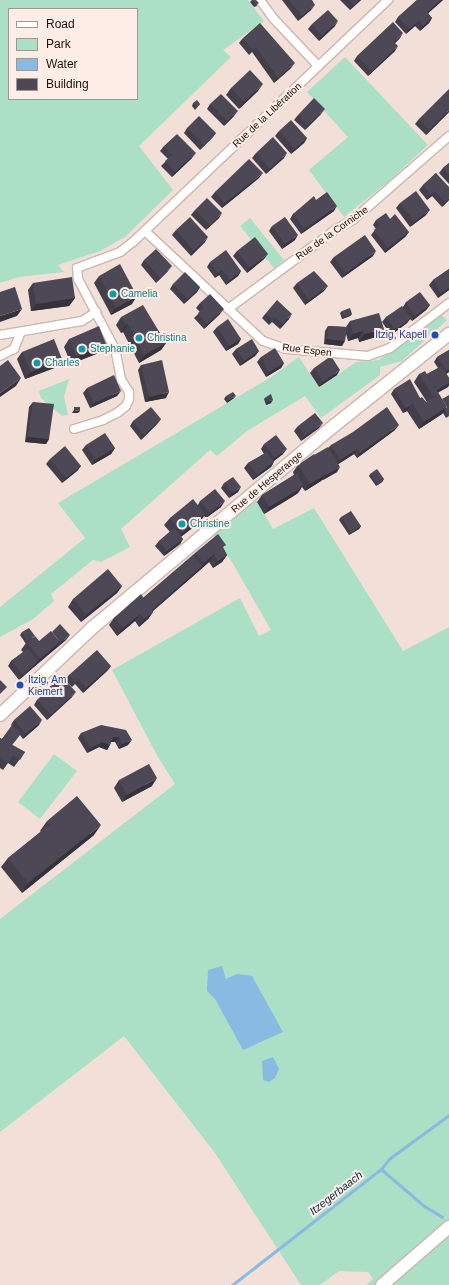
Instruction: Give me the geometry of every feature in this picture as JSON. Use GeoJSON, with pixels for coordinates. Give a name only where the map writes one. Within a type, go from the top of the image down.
{"type":"FeatureCollection","features":[{"type":"Feature","properties":{"kind":"main road","name":"Rue de Hesperange"},"geometry":{"type":"LineString","coordinates":[[0,714],[92,628],[325,433],[449,334]]}},
{"type":"Feature","properties":{"kind":"main road"},"geometry":{"type":"LineString","coordinates":[[382,1285],[449,1227]]}},
{"type":"Feature","properties":{"kind":"street"},"geometry":{"type":"LineString","coordinates":[[260,0],[273,18],[318,66]]}},
{"type":"Feature","properties":{"kind":"street","name":"Rue de la Libération"},"geometry":{"type":"LineString","coordinates":[[96,312],[78,279],[78,268],[120,252],[145,231],[388,0]]}},
{"type":"Feature","properties":{"kind":"street","name":"Rue de la Corniche"},"geometry":{"type":"LineString","coordinates":[[228,309],[335,230],[354,220],[449,136]]}},
{"type":"Feature","properties":{"kind":"street","name":"Rue Espen"},"geometry":{"type":"LineString","coordinates":[[145,231],[263,341],[286,349],[368,356],[390,348],[449,303]]}},
{"type":"Feature","properties":{"kind":"street"},"geometry":{"type":"LineString","coordinates":[[0,335],[82,321],[96,312],[115,349],[121,379],[129,392],[129,399],[126,406],[116,413],[103,420],[74,429]]}},
{"type":"Feature","properties":{"kind":"street"},"geometry":{"type":"LineString","coordinates":[[0,356],[14,348],[21,332]]}},
{"type":"Feature","properties":{"kind":"green space"},"geometry":{"type":"Polygon","coordinates":[[[0,0],[248,0],[264,21],[223,50],[231,57],[139,146],[173,190],[125,237],[100,251],[58,265],[64,272],[19,277],[0,283],[0,0]]]}},
{"type":"Feature","properties":{"kind":"green space"},"geometry":{"type":"Polygon","coordinates":[[[345,57],[428,145],[389,181],[344,217],[309,170],[348,137],[307,92],[345,57]]]}},
{"type":"Feature","properties":{"kind":"green space"},"geometry":{"type":"Polygon","coordinates":[[[250,218],[284,260],[274,268],[240,226],[250,218]]]}},
{"type":"Feature","properties":{"kind":"green space"},"geometry":{"type":"Polygon","coordinates":[[[440,314],[447,320],[402,361],[380,367],[380,375],[321,418],[305,396],[247,431],[217,456],[210,450],[121,529],[130,547],[101,562],[93,560],[51,594],[54,601],[33,619],[0,637],[0,607],[85,538],[58,503],[268,379],[299,357],[319,388],[356,362],[379,360],[440,314]]]}},
{"type":"Feature","properties":{"kind":"green space"},"geometry":{"type":"Polygon","coordinates":[[[69,379],[64,397],[68,415],[62,416],[41,398],[39,391],[69,379]]]}},
{"type":"Feature","properties":{"kind":"green space"},"geometry":{"type":"Polygon","coordinates":[[[256,500],[273,529],[314,508],[403,651],[449,627],[449,1285],[366,1285],[373,1279],[368,1272],[339,1271],[320,1285],[301,1285],[215,1153],[124,1036],[0,1132],[0,919],[175,784],[158,757],[112,670],[240,598],[259,636],[271,630],[232,562],[213,535],[256,500]]]}},
{"type":"Feature","properties":{"kind":"green space"},"geometry":{"type":"Polygon","coordinates":[[[54,754],[77,771],[40,819],[18,802],[54,754]]]}},
{"type":"Feature","properties":{"kind":"water"},"geometry":{"type":"Polygon","coordinates":[[[222,966],[226,979],[237,974],[252,976],[283,1032],[243,1050],[215,999],[207,991],[208,970],[222,966]]]}},
{"type":"Feature","properties":{"kind":"water"},"geometry":{"type":"Polygon","coordinates":[[[273,1057],[279,1069],[275,1078],[269,1082],[263,1080],[262,1061],[273,1057]]]}},
{"type":"Feature","properties":{"kind":"building"},"geometry":{"type":"Polygon","coordinates":[[[252,0],[256,0],[259,3],[256,5],[252,0]]]}},
{"type":"Feature","properties":{"kind":"building"},"geometry":{"type":"Polygon","coordinates":[[[289,0],[312,0],[315,5],[302,16],[289,0]]]}},
{"type":"Feature","properties":{"kind":"building"},"geometry":{"type":"Polygon","coordinates":[[[349,0],[359,0],[354,5],[349,0]]]}},
{"type":"Feature","properties":{"kind":"building"},"geometry":{"type":"Polygon","coordinates":[[[417,0],[441,0],[427,12],[432,18],[423,26],[419,21],[409,29],[398,17],[417,0]]]}},
{"type":"Feature","properties":{"kind":"building"},"geometry":{"type":"Polygon","coordinates":[[[328,10],[338,21],[322,36],[312,24],[328,10]]]}},
{"type":"Feature","properties":{"kind":"building"},"geometry":{"type":"Polygon","coordinates":[[[393,22],[403,33],[394,42],[398,46],[372,71],[357,56],[393,22]]]}},
{"type":"Feature","properties":{"kind":"building"},"geometry":{"type":"Polygon","coordinates":[[[260,23],[295,63],[278,78],[256,47],[253,50],[243,38],[260,23]]]}},
{"type":"Feature","properties":{"kind":"building"},"geometry":{"type":"Polygon","coordinates":[[[250,70],[263,84],[244,102],[231,88],[250,70]]]}},
{"type":"Feature","properties":{"kind":"building"},"geometry":{"type":"Polygon","coordinates":[[[449,89],[449,110],[429,130],[419,119],[449,89]]]}},
{"type":"Feature","properties":{"kind":"building"},"geometry":{"type":"Polygon","coordinates":[[[221,94],[238,111],[227,121],[210,104],[221,94]]]}},
{"type":"Feature","properties":{"kind":"building"},"geometry":{"type":"Polygon","coordinates":[[[314,98],[325,109],[308,125],[298,115],[314,98]]]}},
{"type":"Feature","properties":{"kind":"building"},"geometry":{"type":"Polygon","coordinates":[[[197,100],[200,104],[197,107],[193,103],[197,100]]]}},
{"type":"Feature","properties":{"kind":"building"},"geometry":{"type":"Polygon","coordinates":[[[199,116],[216,133],[204,145],[187,128],[199,116]]]}},
{"type":"Feature","properties":{"kind":"building"},"geometry":{"type":"Polygon","coordinates":[[[291,120],[307,138],[295,149],[279,131],[291,120]]]}},
{"type":"Feature","properties":{"kind":"building"},"geometry":{"type":"Polygon","coordinates":[[[177,134],[196,153],[175,172],[165,161],[172,155],[164,146],[177,134]]]}},
{"type":"Feature","properties":{"kind":"building"},"geometry":{"type":"Polygon","coordinates":[[[273,137],[287,153],[270,169],[256,153],[273,137]]]}},
{"type":"Feature","properties":{"kind":"building"},"geometry":{"type":"Polygon","coordinates":[[[249,159],[263,173],[225,203],[215,192],[249,159]]]}},
{"type":"Feature","properties":{"kind":"building"},"geometry":{"type":"Polygon","coordinates":[[[449,163],[449,175],[443,168],[449,163]]]}},
{"type":"Feature","properties":{"kind":"building"},"geometry":{"type":"Polygon","coordinates":[[[436,173],[449,187],[449,198],[445,202],[435,191],[431,195],[423,185],[436,173]]]}},
{"type":"Feature","properties":{"kind":"building"},"geometry":{"type":"Polygon","coordinates":[[[416,191],[430,210],[414,222],[400,203],[416,191]]]}},
{"type":"Feature","properties":{"kind":"building"},"geometry":{"type":"Polygon","coordinates":[[[327,192],[337,206],[305,229],[293,214],[314,196],[316,200],[327,192]]]}},
{"type":"Feature","properties":{"kind":"building"},"geometry":{"type":"Polygon","coordinates":[[[207,198],[222,213],[210,225],[195,210],[207,198]]]}},
{"type":"Feature","properties":{"kind":"building"},"geometry":{"type":"Polygon","coordinates":[[[386,213],[390,219],[395,214],[409,232],[388,248],[374,230],[380,225],[376,220],[386,213]]]}},
{"type":"Feature","properties":{"kind":"building"},"geometry":{"type":"Polygon","coordinates":[[[190,217],[208,237],[194,251],[176,230],[190,217]]]}},
{"type":"Feature","properties":{"kind":"building"},"geometry":{"type":"Polygon","coordinates":[[[285,217],[298,235],[285,244],[272,226],[285,217]]]}},
{"type":"Feature","properties":{"kind":"building"},"geometry":{"type":"Polygon","coordinates":[[[365,235],[376,251],[346,273],[334,257],[365,235]]]}},
{"type":"Feature","properties":{"kind":"building"},"geometry":{"type":"Polygon","coordinates":[[[255,237],[268,254],[250,268],[237,251],[255,237]]]}},
{"type":"Feature","properties":{"kind":"building"},"geometry":{"type":"Polygon","coordinates":[[[156,249],[172,266],[160,278],[144,260],[156,249]]]}},
{"type":"Feature","properties":{"kind":"building"},"geometry":{"type":"Polygon","coordinates":[[[226,250],[241,271],[230,280],[222,270],[218,273],[210,262],[226,250]]]}},
{"type":"Feature","properties":{"kind":"building"},"geometry":{"type":"Polygon","coordinates":[[[120,264],[137,296],[116,308],[99,276],[120,264]]]}},
{"type":"Feature","properties":{"kind":"building"},"geometry":{"type":"Polygon","coordinates":[[[449,269],[449,288],[441,293],[433,280],[449,269]]]}},
{"type":"Feature","properties":{"kind":"building"},"geometry":{"type":"Polygon","coordinates":[[[314,271],[328,286],[309,300],[297,283],[314,271]]]}},
{"type":"Feature","properties":{"kind":"building"},"geometry":{"type":"Polygon","coordinates":[[[185,272],[200,287],[188,299],[173,284],[185,272]]]}},
{"type":"Feature","properties":{"kind":"building"},"geometry":{"type":"Polygon","coordinates":[[[72,277],[75,298],[36,304],[33,283],[72,277]]]}},
{"type":"Feature","properties":{"kind":"building"},"geometry":{"type":"Polygon","coordinates":[[[15,287],[22,309],[0,316],[0,292],[15,287]]]}},
{"type":"Feature","properties":{"kind":"building"},"geometry":{"type":"Polygon","coordinates":[[[420,292],[430,305],[415,316],[406,302],[420,292]]]}},
{"type":"Feature","properties":{"kind":"building"},"geometry":{"type":"Polygon","coordinates":[[[210,294],[224,309],[207,324],[198,313],[204,308],[200,303],[210,294]]]}},
{"type":"Feature","properties":{"kind":"building"},"geometry":{"type":"Polygon","coordinates":[[[277,300],[292,314],[283,324],[275,317],[273,320],[266,313],[277,300]]]}},
{"type":"Feature","properties":{"kind":"building"},"geometry":{"type":"Polygon","coordinates":[[[143,305],[166,343],[144,355],[128,324],[126,325],[121,317],[143,305]]]}},
{"type":"Feature","properties":{"kind":"building"},"geometry":{"type":"Polygon","coordinates":[[[402,306],[411,318],[395,330],[386,317],[402,306]]]}},
{"type":"Feature","properties":{"kind":"building"},"geometry":{"type":"Polygon","coordinates":[[[350,308],[352,314],[344,317],[342,311],[350,308]]]}},
{"type":"Feature","properties":{"kind":"building"},"geometry":{"type":"Polygon","coordinates":[[[379,313],[384,329],[364,334],[363,331],[353,334],[350,321],[379,313]]]}},
{"type":"Feature","properties":{"kind":"building"},"geometry":{"type":"Polygon","coordinates":[[[228,319],[241,339],[229,346],[217,327],[228,319]]]}},
{"type":"Feature","properties":{"kind":"building"},"geometry":{"type":"Polygon","coordinates":[[[99,326],[106,344],[76,357],[69,339],[99,326]]]}},
{"type":"Feature","properties":{"kind":"building"},"geometry":{"type":"Polygon","coordinates":[[[328,326],[347,327],[345,341],[327,339],[328,326]]]}},
{"type":"Feature","properties":{"kind":"building","name":"Charles"},"geometry":{"type":"Polygon","coordinates":[[[54,339],[62,359],[31,372],[22,352],[54,339]]]}},
{"type":"Feature","properties":{"kind":"building"},"geometry":{"type":"Polygon","coordinates":[[[252,339],[259,351],[244,361],[236,349],[252,339]]]}},
{"type":"Feature","properties":{"kind":"building"},"geometry":{"type":"Polygon","coordinates":[[[275,348],[284,363],[269,372],[261,357],[275,348]]]}},
{"type":"Feature","properties":{"kind":"building"},"geometry":{"type":"Polygon","coordinates":[[[449,350],[449,369],[447,371],[437,357],[449,350]]]}},
{"type":"Feature","properties":{"kind":"building"},"geometry":{"type":"Polygon","coordinates":[[[331,356],[340,370],[323,382],[314,368],[331,356]]]}},
{"type":"Feature","properties":{"kind":"building"},"geometry":{"type":"Polygon","coordinates":[[[8,360],[21,378],[0,393],[0,366],[8,360]]]}},
{"type":"Feature","properties":{"kind":"building"},"geometry":{"type":"Polygon","coordinates":[[[162,360],[169,392],[149,397],[141,365],[162,360]]]}},
{"type":"Feature","properties":{"kind":"building"},"geometry":{"type":"Polygon","coordinates":[[[442,366],[449,378],[449,383],[437,390],[427,374],[442,366]]]}},
{"type":"Feature","properties":{"kind":"building"},"geometry":{"type":"Polygon","coordinates":[[[425,371],[447,407],[424,422],[412,403],[422,397],[426,402],[434,397],[419,374],[425,371]]]}},
{"type":"Feature","properties":{"kind":"building"},"geometry":{"type":"Polygon","coordinates":[[[114,375],[121,391],[94,403],[87,388],[114,375]]]}},
{"type":"Feature","properties":{"kind":"building"},"geometry":{"type":"Polygon","coordinates":[[[410,379],[420,398],[406,408],[394,389],[410,379]]]}},
{"type":"Feature","properties":{"kind":"building"},"geometry":{"type":"Polygon","coordinates":[[[233,392],[236,396],[229,400],[226,396],[233,392]]]}},
{"type":"Feature","properties":{"kind":"building"},"geometry":{"type":"Polygon","coordinates":[[[271,394],[273,400],[268,402],[266,397],[271,394]]]}},
{"type":"Feature","properties":{"kind":"building"},"geometry":{"type":"Polygon","coordinates":[[[449,395],[448,416],[445,410],[447,407],[442,399],[449,395]]]}},
{"type":"Feature","properties":{"kind":"building"},"geometry":{"type":"Polygon","coordinates":[[[33,402],[54,404],[49,439],[28,437],[33,402]]]}},
{"type":"Feature","properties":{"kind":"building"},"geometry":{"type":"Polygon","coordinates":[[[74,407],[80,407],[80,411],[74,410],[74,407]]]}},
{"type":"Feature","properties":{"kind":"building"},"geometry":{"type":"Polygon","coordinates":[[[151,407],[161,419],[144,435],[133,421],[151,407]]]}},
{"type":"Feature","properties":{"kind":"building"},"geometry":{"type":"Polygon","coordinates":[[[387,407],[399,425],[360,453],[357,449],[340,460],[331,445],[353,432],[387,407]]]}},
{"type":"Feature","properties":{"kind":"building"},"geometry":{"type":"Polygon","coordinates":[[[315,413],[323,423],[305,436],[298,426],[315,413]]]}},
{"type":"Feature","properties":{"kind":"building"},"geometry":{"type":"Polygon","coordinates":[[[105,433],[115,448],[95,460],[86,445],[105,433]]]}},
{"type":"Feature","properties":{"kind":"building"},"geometry":{"type":"Polygon","coordinates":[[[276,435],[287,449],[275,458],[264,444],[276,435]]]}},
{"type":"Feature","properties":{"kind":"building"},"geometry":{"type":"Polygon","coordinates":[[[65,446],[81,466],[66,478],[50,459],[65,446]]]}},
{"type":"Feature","properties":{"kind":"building"},"geometry":{"type":"Polygon","coordinates":[[[328,447],[340,467],[326,475],[314,455],[328,447]]]}},
{"type":"Feature","properties":{"kind":"building"},"geometry":{"type":"Polygon","coordinates":[[[267,452],[274,462],[257,475],[248,463],[267,452]]]}},
{"type":"Feature","properties":{"kind":"building"},"geometry":{"type":"Polygon","coordinates":[[[314,454],[326,474],[310,484],[298,465],[314,454]]]}},
{"type":"Feature","properties":{"kind":"building"},"geometry":{"type":"Polygon","coordinates":[[[377,469],[384,479],[378,484],[370,474],[377,469]]]}},
{"type":"Feature","properties":{"kind":"building"},"geometry":{"type":"Polygon","coordinates":[[[297,473],[303,485],[298,490],[269,507],[262,495],[297,473]]]}},
{"type":"Feature","properties":{"kind":"building"},"geometry":{"type":"Polygon","coordinates":[[[233,477],[241,487],[232,493],[224,483],[233,477]]]}},
{"type":"Feature","properties":{"kind":"building"},"geometry":{"type":"Polygon","coordinates":[[[215,489],[225,501],[210,513],[200,501],[215,489]]]}},
{"type":"Feature","properties":{"kind":"building","name":"Christine"},"geometry":{"type":"Polygon","coordinates":[[[193,499],[205,514],[182,533],[170,518],[193,499]]]}},
{"type":"Feature","properties":{"kind":"building"},"geometry":{"type":"Polygon","coordinates":[[[351,511],[361,526],[351,533],[341,517],[351,511]]]}},
{"type":"Feature","properties":{"kind":"building"},"geometry":{"type":"Polygon","coordinates":[[[174,528],[183,539],[167,551],[159,541],[174,528]]]}},
{"type":"Feature","properties":{"kind":"building"},"geometry":{"type":"Polygon","coordinates":[[[218,534],[226,545],[223,547],[227,555],[218,561],[214,554],[204,563],[195,553],[218,534]]]}},
{"type":"Feature","properties":{"kind":"building"},"geometry":{"type":"Polygon","coordinates":[[[193,555],[202,566],[152,610],[143,598],[193,555]]]}},
{"type":"Feature","properties":{"kind":"building"},"geometry":{"type":"Polygon","coordinates":[[[108,569],[122,586],[86,615],[73,599],[108,569]]]}},
{"type":"Feature","properties":{"kind":"building"},"geometry":{"type":"Polygon","coordinates":[[[141,594],[153,612],[144,619],[140,614],[123,628],[114,618],[141,594]]]}},
{"type":"Feature","properties":{"kind":"building"},"geometry":{"type":"Polygon","coordinates":[[[60,624],[70,635],[59,644],[60,642],[52,632],[60,624]]]}},
{"type":"Feature","properties":{"kind":"building"},"geometry":{"type":"Polygon","coordinates":[[[29,628],[35,636],[27,641],[22,632],[29,628]]]}},
{"type":"Feature","properties":{"kind":"building"},"geometry":{"type":"Polygon","coordinates":[[[51,631],[60,642],[40,659],[27,643],[35,636],[39,641],[51,631]]]}},
{"type":"Feature","properties":{"kind":"building"},"geometry":{"type":"Polygon","coordinates":[[[28,649],[38,661],[23,675],[11,661],[28,649]]]}},
{"type":"Feature","properties":{"kind":"building"},"geometry":{"type":"Polygon","coordinates":[[[97,650],[111,666],[86,688],[79,679],[75,682],[69,675],[97,650]]]}},
{"type":"Feature","properties":{"kind":"building"},"geometry":{"type":"Polygon","coordinates":[[[62,677],[76,692],[51,715],[37,700],[47,691],[46,690],[62,677]]]}},
{"type":"Feature","properties":{"kind":"building"},"geometry":{"type":"Polygon","coordinates":[[[0,680],[7,687],[0,694],[0,680]]]}},
{"type":"Feature","properties":{"kind":"building"},"geometry":{"type":"Polygon","coordinates":[[[30,706],[42,720],[26,734],[14,720],[30,706]]]}},
{"type":"Feature","properties":{"kind":"building"},"geometry":{"type":"Polygon","coordinates":[[[12,725],[21,733],[12,745],[2,739],[12,725]]]}},
{"type":"Feature","properties":{"kind":"building"},"geometry":{"type":"Polygon","coordinates":[[[101,725],[126,730],[132,740],[122,744],[119,737],[113,737],[110,745],[102,742],[91,748],[81,733],[101,725]]]}},
{"type":"Feature","properties":{"kind":"building"},"geometry":{"type":"Polygon","coordinates":[[[0,738],[25,752],[20,760],[13,755],[8,763],[0,757],[0,738]]]}},
{"type":"Feature","properties":{"kind":"building"},"geometry":{"type":"Polygon","coordinates":[[[149,764],[157,778],[127,795],[119,780],[149,764]]]}},
{"type":"Feature","properties":{"kind":"building"},"geometry":{"type":"Polygon","coordinates":[[[77,796],[101,825],[28,883],[8,858],[50,824],[47,821],[77,796]]]}},
{"type":"Feature","properties":{"kind":"waterway","name":"Itzegerbaach"},"geometry":{"type":"LineString","coordinates":[[232,1285],[381,1169],[390,1158],[449,1115]]}},
{"type":"Feature","properties":{"kind":"waterway"},"geometry":{"type":"LineString","coordinates":[[381,1169],[424,1206],[442,1217]]}},
{"type":"Feature","properties":{"kind":"place","name":"Camelia"},"geometry":{"type":"Point","coordinates":[113,294]}},
{"type":"Feature","properties":{"kind":"place","name":"Itzig, Kapell"},"geometry":{"type":"Point","coordinates":[435,335]}},
{"type":"Feature","properties":{"kind":"place","name":"Christina"},"geometry":{"type":"Point","coordinates":[139,338]}},
{"type":"Feature","properties":{"kind":"place","name":"Stephanie"},"geometry":{"type":"Point","coordinates":[82,349]}},
{"type":"Feature","properties":{"kind":"place","name":"Charles"},"geometry":{"type":"Point","coordinates":[37,363]}},
{"type":"Feature","properties":{"kind":"place","name":"Christine"},"geometry":{"type":"Point","coordinates":[182,524]}},
{"type":"Feature","properties":{"kind":"place","name":"Itzig, Am Kiemert"},"geometry":{"type":"Point","coordinates":[20,685]}}]}
